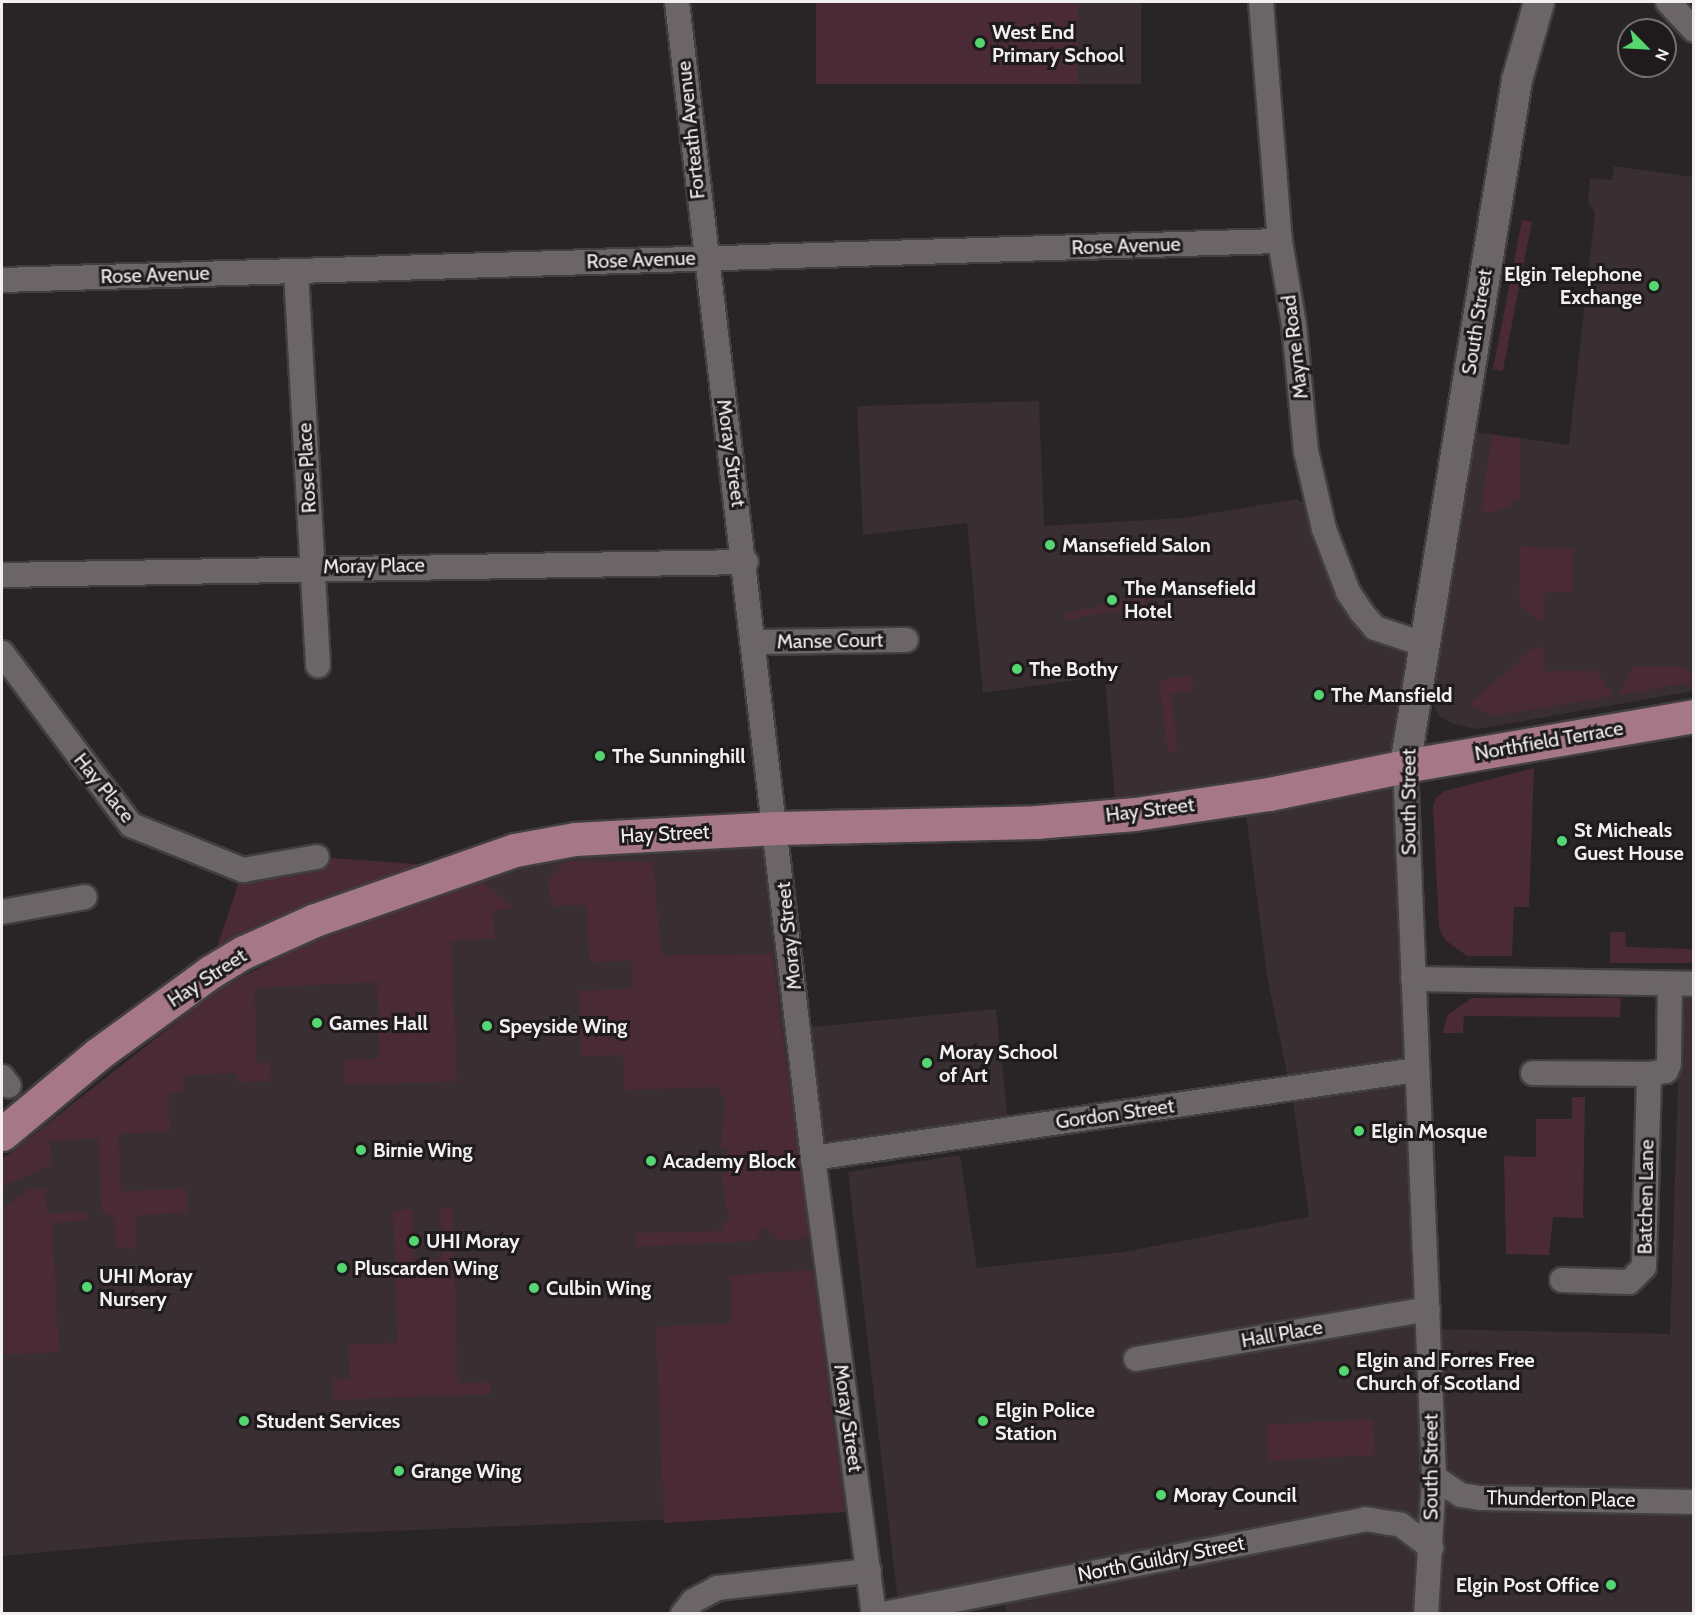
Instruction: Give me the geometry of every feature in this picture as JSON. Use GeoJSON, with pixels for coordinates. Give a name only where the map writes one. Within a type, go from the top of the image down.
{"type":"FeatureCollection","features":[{"type":"Feature","properties":{"kind":"main road","name":"Northfield Terrace"},"geometry":{"type":"LineString","coordinates":[[1405,766],[1694,716]]}},
{"type":"Feature","properties":{"kind":"main road","name":"Hay Street"},"geometry":{"type":"LineString","coordinates":[[2,1134],[98,1054],[212,971],[315,920],[460,867],[515,850],[575,839],[777,828],[1036,822],[1135,814],[1269,794],[1405,766]]}},
{"type":"Feature","properties":{"kind":"street","name":"Forteath Avenue"},"geometry":{"type":"LineString","coordinates":[[677,2],[705,258]]}},
{"type":"Feature","properties":{"kind":"street","name":"Mayne Road"},"geometry":{"type":"LineString","coordinates":[[1261,2],[1280,241],[1294,325],[1306,451],[1335,562],[1348,592],[1376,628],[1423,644]]}},
{"type":"Feature","properties":{"kind":"street","name":"South Street"},"geometry":{"type":"LineString","coordinates":[[1426,1614],[1434,1477],[1405,766],[1423,644],[1517,80],[1539,2]]}},
{"type":"Feature","properties":{"kind":"street"},"geometry":{"type":"LineString","coordinates":[[1668,2],[1694,30]]}},
{"type":"Feature","properties":{"kind":"street","name":"Rose Avenue"},"geometry":{"type":"LineString","coordinates":[[2,280],[1280,241]]}},
{"type":"Feature","properties":{"kind":"street","name":"Moray Street"},"geometry":{"type":"LineString","coordinates":[[705,258],[746,562],[813,1158],[874,1614]]}},
{"type":"Feature","properties":{"kind":"street","name":"Rose Place"},"geometry":{"type":"LineString","coordinates":[[296,271],[318,665]]}},
{"type":"Feature","properties":{"kind":"street","name":"Moray Place"},"geometry":{"type":"LineString","coordinates":[[2,574],[312,567],[746,562]]}},
{"type":"Feature","properties":{"kind":"street","name":"Manse Court"},"geometry":{"type":"LineString","coordinates":[[755,642],[906,640]]}},
{"type":"Feature","properties":{"kind":"street","name":"Hay Place"},"geometry":{"type":"LineString","coordinates":[[2,653],[131,825],[243,870],[317,857]]}},
{"type":"Feature","properties":{"kind":"street"},"geometry":{"type":"LineString","coordinates":[[2,912],[85,897]]}},
{"type":"Feature","properties":{"kind":"street"},"geometry":{"type":"LineString","coordinates":[[1413,979],[1682,984],[1666,1071],[1649,1074],[1533,1073]]}},
{"type":"Feature","properties":{"kind":"street","name":"Gordon Street"},"geometry":{"type":"LineString","coordinates":[[813,1158],[1416,1070]]}},
{"type":"Feature","properties":{"kind":"street","name":"Batchen Lane"},"geometry":{"type":"LineString","coordinates":[[1562,1280],[1629,1282],[1644,1267],[1649,1074]]}},
{"type":"Feature","properties":{"kind":"street","name":"Hall Place"},"geometry":{"type":"LineString","coordinates":[[1136,1359],[1428,1310]]}},
{"type":"Feature","properties":{"kind":"street","name":"Thunderton Place"},"geometry":{"type":"LineString","coordinates":[[1434,1477],[1471,1497],[1694,1502]]}},
{"type":"Feature","properties":{"kind":"street","name":"North Guildry Street"},"geometry":{"type":"LineString","coordinates":[[883,1614],[1365,1519],[1401,1525],[1431,1548]]}},
{"type":"Feature","properties":{"kind":"street"},"geometry":{"type":"LineString","coordinates":[[690,1609],[717,1588],[869,1571]]}},
{"type":"Feature","properties":{"kind":"shaded area","name":"West End Primary School"},"geometry":{"type":"Polygon","coordinates":[[[816,2],[1141,2],[1141,84],[816,84],[816,2]]]}},
{"type":"Feature","properties":{"kind":"shaded area","name":"West End Primary School"},"geometry":{"type":"Polygon","coordinates":[[[816,2],[1078,2],[1078,84],[816,84],[816,2]]]}},
{"type":"Feature","properties":{"kind":"shaded area"},"geometry":{"type":"Polygon","coordinates":[[[1614,166],[1693,177],[1693,691],[1477,729],[1453,724],[1439,716],[1431,699],[1476,432],[1569,445],[1595,213],[1588,201],[1590,178],[1612,180],[1614,166]]]}},
{"type":"Feature","properties":{"kind":"shaded area"},"geometry":{"type":"Polygon","coordinates":[[[1522,220],[1532,222],[1503,371],[1493,369],[1522,220]]]}},
{"type":"Feature","properties":{"kind":"shaded area"},"geometry":{"type":"Polygon","coordinates":[[[1039,401],[1044,526],[1182,518],[1296,499],[1314,508],[1349,605],[1415,649],[1428,1329],[1670,1334],[1681,992],[1693,993],[1693,1613],[1007,1614],[1002,1591],[899,1610],[848,1172],[960,1155],[977,1268],[1123,1252],[1309,1217],[1294,1108],[1267,975],[1242,784],[1115,802],[1105,676],[983,693],[967,523],[863,535],[857,406],[1039,401]]]}},
{"type":"Feature","properties":{"kind":"shaded area"},"geometry":{"type":"Polygon","coordinates":[[[1492,435],[1520,438],[1520,498],[1504,509],[1487,513],[1481,510],[1492,435]]]}},
{"type":"Feature","properties":{"kind":"shaded area"},"geometry":{"type":"Polygon","coordinates":[[[1520,546],[1573,549],[1573,592],[1545,592],[1544,624],[1523,609],[1519,599],[1520,546]]]}},
{"type":"Feature","properties":{"kind":"shaded area"},"geometry":{"type":"Polygon","coordinates":[[[1143,585],[1150,618],[1143,620],[1140,606],[1066,620],[1065,613],[1138,598],[1137,587],[1143,585]]]}},
{"type":"Feature","properties":{"kind":"shaded area"},"geometry":{"type":"Polygon","coordinates":[[[1535,647],[1544,647],[1544,671],[1597,671],[1613,696],[1494,716],[1473,708],[1470,703],[1535,647]]]}},
{"type":"Feature","properties":{"kind":"shaded area"},"geometry":{"type":"Polygon","coordinates":[[[1633,666],[1680,666],[1693,675],[1693,682],[1620,695],[1633,666]]]}},
{"type":"Feature","properties":{"kind":"shaded area"},"geometry":{"type":"Polygon","coordinates":[[[1192,675],[1194,690],[1171,693],[1178,752],[1168,753],[1159,680],[1192,675]]]}},
{"type":"Feature","properties":{"kind":"shaded area"},"geometry":{"type":"Polygon","coordinates":[[[1534,768],[1529,907],[1514,907],[1512,956],[1467,956],[1445,940],[1439,927],[1433,807],[1436,798],[1445,791],[1534,768]]]}},
{"type":"Feature","properties":{"kind":"shaded area","name":"UHI Moray"},"geometry":{"type":"Polygon","coordinates":[[[772,840],[792,1029],[996,1009],[1008,1120],[816,1143],[859,1504],[845,1512],[178,1540],[2,1556],[2,1159],[216,991],[327,933],[562,850],[772,840]]]}},
{"type":"Feature","properties":{"kind":"shaded area"},"geometry":{"type":"Polygon","coordinates":[[[317,857],[460,867],[210,968],[243,870],[317,857]]]}},
{"type":"Feature","properties":{"kind":"shaded area"},"geometry":{"type":"Polygon","coordinates":[[[566,861],[653,862],[661,955],[772,954],[809,1234],[803,1239],[779,1240],[766,1229],[759,1229],[759,1238],[752,1241],[636,1247],[635,1233],[722,1231],[723,1222],[729,1222],[721,1174],[727,1173],[727,1147],[721,1147],[725,1095],[720,1095],[720,1087],[624,1090],[623,1055],[581,1056],[579,991],[632,989],[632,961],[590,962],[586,905],[552,906],[548,880],[566,861]]]}},
{"type":"Feature","properties":{"kind":"shaded area"},"geometry":{"type":"Polygon","coordinates":[[[477,877],[509,903],[511,909],[493,910],[495,938],[451,941],[457,1081],[345,1085],[344,1060],[380,1058],[377,982],[254,988],[257,1063],[270,1063],[271,1081],[237,1082],[237,1073],[184,1075],[185,1093],[169,1094],[170,1132],[118,1134],[121,1191],[187,1189],[188,1213],[136,1215],[136,1249],[116,1248],[114,1219],[102,1210],[98,1138],[50,1141],[51,1164],[2,1187],[2,1160],[216,991],[327,933],[477,877]]]}},
{"type":"Feature","properties":{"kind":"shaded area"},"geometry":{"type":"Polygon","coordinates":[[[1610,932],[1625,932],[1626,947],[1693,949],[1693,963],[1610,963],[1610,932]]]}},
{"type":"Feature","properties":{"kind":"shaded area"},"geometry":{"type":"Polygon","coordinates":[[[1472,998],[1621,998],[1620,1017],[1464,1016],[1463,1033],[1443,1033],[1447,1015],[1472,998]]]}},
{"type":"Feature","properties":{"kind":"shaded area"},"geometry":{"type":"Polygon","coordinates":[[[1572,1097],[1585,1097],[1583,1218],[1553,1217],[1549,1255],[1506,1254],[1504,1156],[1536,1157],[1536,1119],[1572,1119],[1572,1097]]]}},
{"type":"Feature","properties":{"kind":"shaded area"},"geometry":{"type":"Polygon","coordinates":[[[45,1188],[47,1214],[86,1212],[86,1221],[52,1223],[59,1352],[2,1355],[2,1209],[30,1189],[45,1188]]]}},
{"type":"Feature","properties":{"kind":"shaded area"},"geometry":{"type":"Polygon","coordinates":[[[440,1208],[452,1208],[458,1383],[490,1382],[491,1394],[333,1400],[333,1379],[350,1379],[349,1344],[398,1343],[393,1210],[413,1209],[414,1260],[442,1259],[440,1208]]]}},
{"type":"Feature","properties":{"kind":"shaded area"},"geometry":{"type":"Polygon","coordinates":[[[813,1270],[845,1512],[664,1523],[656,1327],[732,1323],[730,1275],[813,1270]]]}},
{"type":"Feature","properties":{"kind":"shaded area"},"geometry":{"type":"Polygon","coordinates":[[[1373,1419],[1375,1455],[1268,1461],[1266,1425],[1373,1419]]]}},
{"type":"Feature","properties":{"kind":"place","name":"West End Primary School"},"geometry":{"type":"Point","coordinates":[980,43]}},
{"type":"Feature","properties":{"kind":"place","name":"Elgin Telephone Exchange"},"geometry":{"type":"Point","coordinates":[1654,286]}},
{"type":"Feature","properties":{"kind":"place","name":"Mansefield Salon"},"geometry":{"type":"Point","coordinates":[1050,545]}},
{"type":"Feature","properties":{"kind":"place","name":"The Mansefield Hotel"},"geometry":{"type":"Point","coordinates":[1112,600]}},
{"type":"Feature","properties":{"kind":"place","name":"The Bothy"},"geometry":{"type":"Point","coordinates":[1017,669]}},
{"type":"Feature","properties":{"kind":"place","name":"The Mansfield"},"geometry":{"type":"Point","coordinates":[1319,695]}},
{"type":"Feature","properties":{"kind":"place","name":"The Sunninghill"},"geometry":{"type":"Point","coordinates":[600,756]}},
{"type":"Feature","properties":{"kind":"place","name":"St Micheals Guest House"},"geometry":{"type":"Point","coordinates":[1562,841]}},
{"type":"Feature","properties":{"kind":"place","name":"Games Hall"},"geometry":{"type":"Point","coordinates":[317,1023]}},
{"type":"Feature","properties":{"kind":"place","name":"Speyside Wing"},"geometry":{"type":"Point","coordinates":[487,1026]}},
{"type":"Feature","properties":{"kind":"place","name":"Moray School of Art"},"geometry":{"type":"Point","coordinates":[927,1063]}},
{"type":"Feature","properties":{"kind":"place","name":"Elgin Mosque"},"geometry":{"type":"Point","coordinates":[1359,1131]}},
{"type":"Feature","properties":{"kind":"place","name":"Birnie Wing"},"geometry":{"type":"Point","coordinates":[361,1150]}},
{"type":"Feature","properties":{"kind":"place","name":"Academy Block"},"geometry":{"type":"Point","coordinates":[651,1161]}},
{"type":"Feature","properties":{"kind":"place","name":"UHI Moray"},"geometry":{"type":"Point","coordinates":[414,1241]}},
{"type":"Feature","properties":{"kind":"place","name":"Pluscarden Wing"},"geometry":{"type":"Point","coordinates":[342,1268]}},
{"type":"Feature","properties":{"kind":"place","name":"UHI Moray Nursery"},"geometry":{"type":"Point","coordinates":[87,1287]}},
{"type":"Feature","properties":{"kind":"place","name":"Culbin Wing"},"geometry":{"type":"Point","coordinates":[534,1288]}},
{"type":"Feature","properties":{"kind":"place","name":"Elgin and Forres Free Church of Scotland"},"geometry":{"type":"Point","coordinates":[1344,1371]}},
{"type":"Feature","properties":{"kind":"place","name":"Student Services"},"geometry":{"type":"Point","coordinates":[244,1421]}},
{"type":"Feature","properties":{"kind":"place","name":"Elgin Police Station"},"geometry":{"type":"Point","coordinates":[983,1421]}},
{"type":"Feature","properties":{"kind":"place","name":"Grange Wing"},"geometry":{"type":"Point","coordinates":[399,1471]}},
{"type":"Feature","properties":{"kind":"place","name":"Moray Council"},"geometry":{"type":"Point","coordinates":[1161,1495]}},
{"type":"Feature","properties":{"kind":"place","name":"Elgin Post Office"},"geometry":{"type":"Point","coordinates":[1611,1585]}}]}
